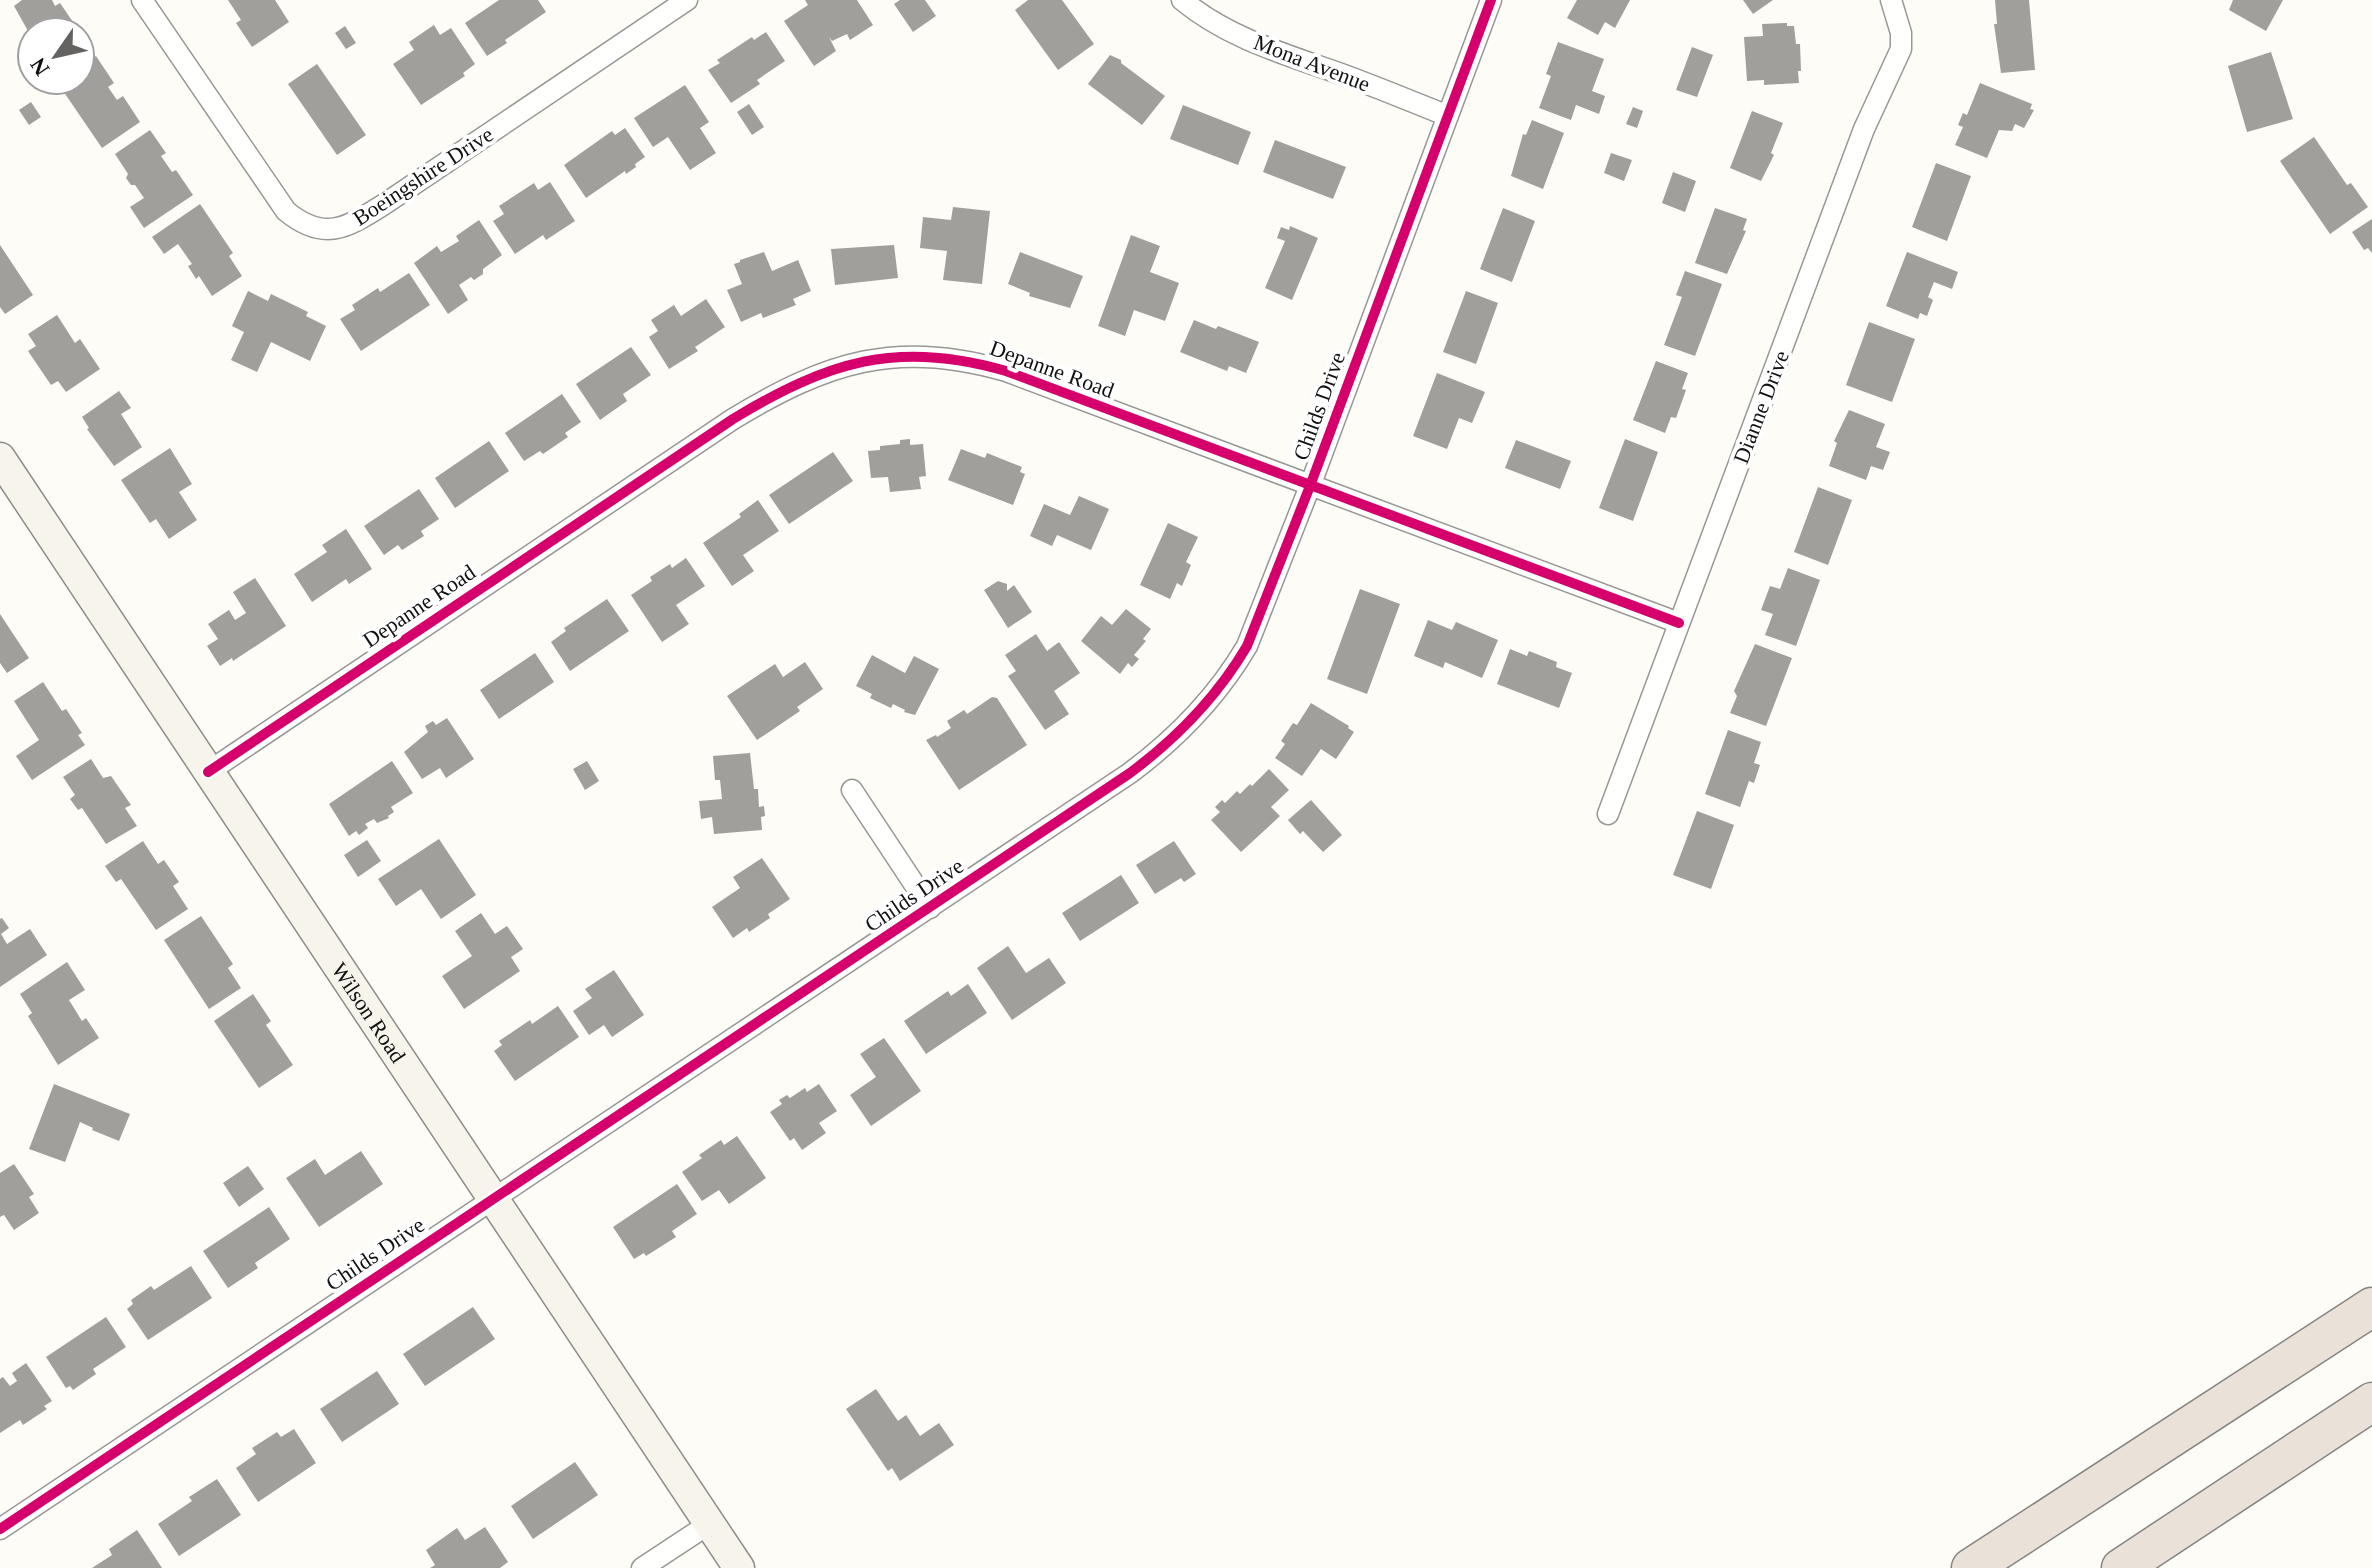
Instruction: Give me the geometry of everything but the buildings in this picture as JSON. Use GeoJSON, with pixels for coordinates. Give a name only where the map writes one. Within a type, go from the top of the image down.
{"type":"FeatureCollection","features":[{"type":"Feature","properties":{"kind":"highway"},"geometry":{"type":"LineString","coordinates":[[1971,1568],[2372,1307]]}},
{"type":"Feature","properties":{"kind":"highway"},"geometry":{"type":"LineString","coordinates":[[2121,1568],[2372,1402]]}},
{"type":"Feature","properties":{"kind":"street","name":"Boeingshire Drive"},"geometry":{"type":"LineString","coordinates":[[142,0],[286,211],[306,225],[318,230],[331,230],[345,227],[386,203],[687,0]]}},
{"type":"Feature","properties":{"kind":"street","name":"Mona Avenue"},"geometry":{"type":"LineString","coordinates":[[1182,0],[1221,27],[1284,55],[1448,116]]}},
{"type":"Feature","properties":{"kind":"street","name":"Childs Drive"},"geometry":{"type":"LineString","coordinates":[[0,1529],[1130,773],[1159,752],[1198,714],[1247,646],[1310,486],[1491,0]]}},
{"type":"Feature","properties":{"kind":"street","name":"Dianne Drive"},"geometry":{"type":"LineString","coordinates":[[1608,814],[1864,129],[1901,49],[1901,33],[1891,0]]}},
{"type":"Feature","properties":{"kind":"street","name":"Depanne Road"},"geometry":{"type":"LineString","coordinates":[[208,772],[760,402],[826,370],[909,356],[966,359],[1006,371],[1679,623]]}},
{"type":"Feature","properties":{"kind":"street","name":"Wilson Road"},"geometry":{"type":"LineString","coordinates":[[0,458],[8,489],[208,772],[739,1568]]}},
{"type":"Feature","properties":{"kind":"street"},"geometry":{"type":"LineString","coordinates":[[852,790],[930,908]]}},
{"type":"Feature","properties":{"kind":"street"},"geometry":{"type":"LineString","coordinates":[[642,1568],[709,1524]]}},
{"type":"Feature","properties":{"kind":"cycle path"},"geometry":{"type":"LineString","coordinates":[[0,1529],[1130,773],[1195,716],[1247,646],[1310,486],[1491,0]]}},
{"type":"Feature","properties":{"kind":"cycle path"},"geometry":{"type":"LineString","coordinates":[[208,772],[733,419],[767,399],[832,370],[897,357],[931,357],[1006,371],[1679,623]]}}]}
